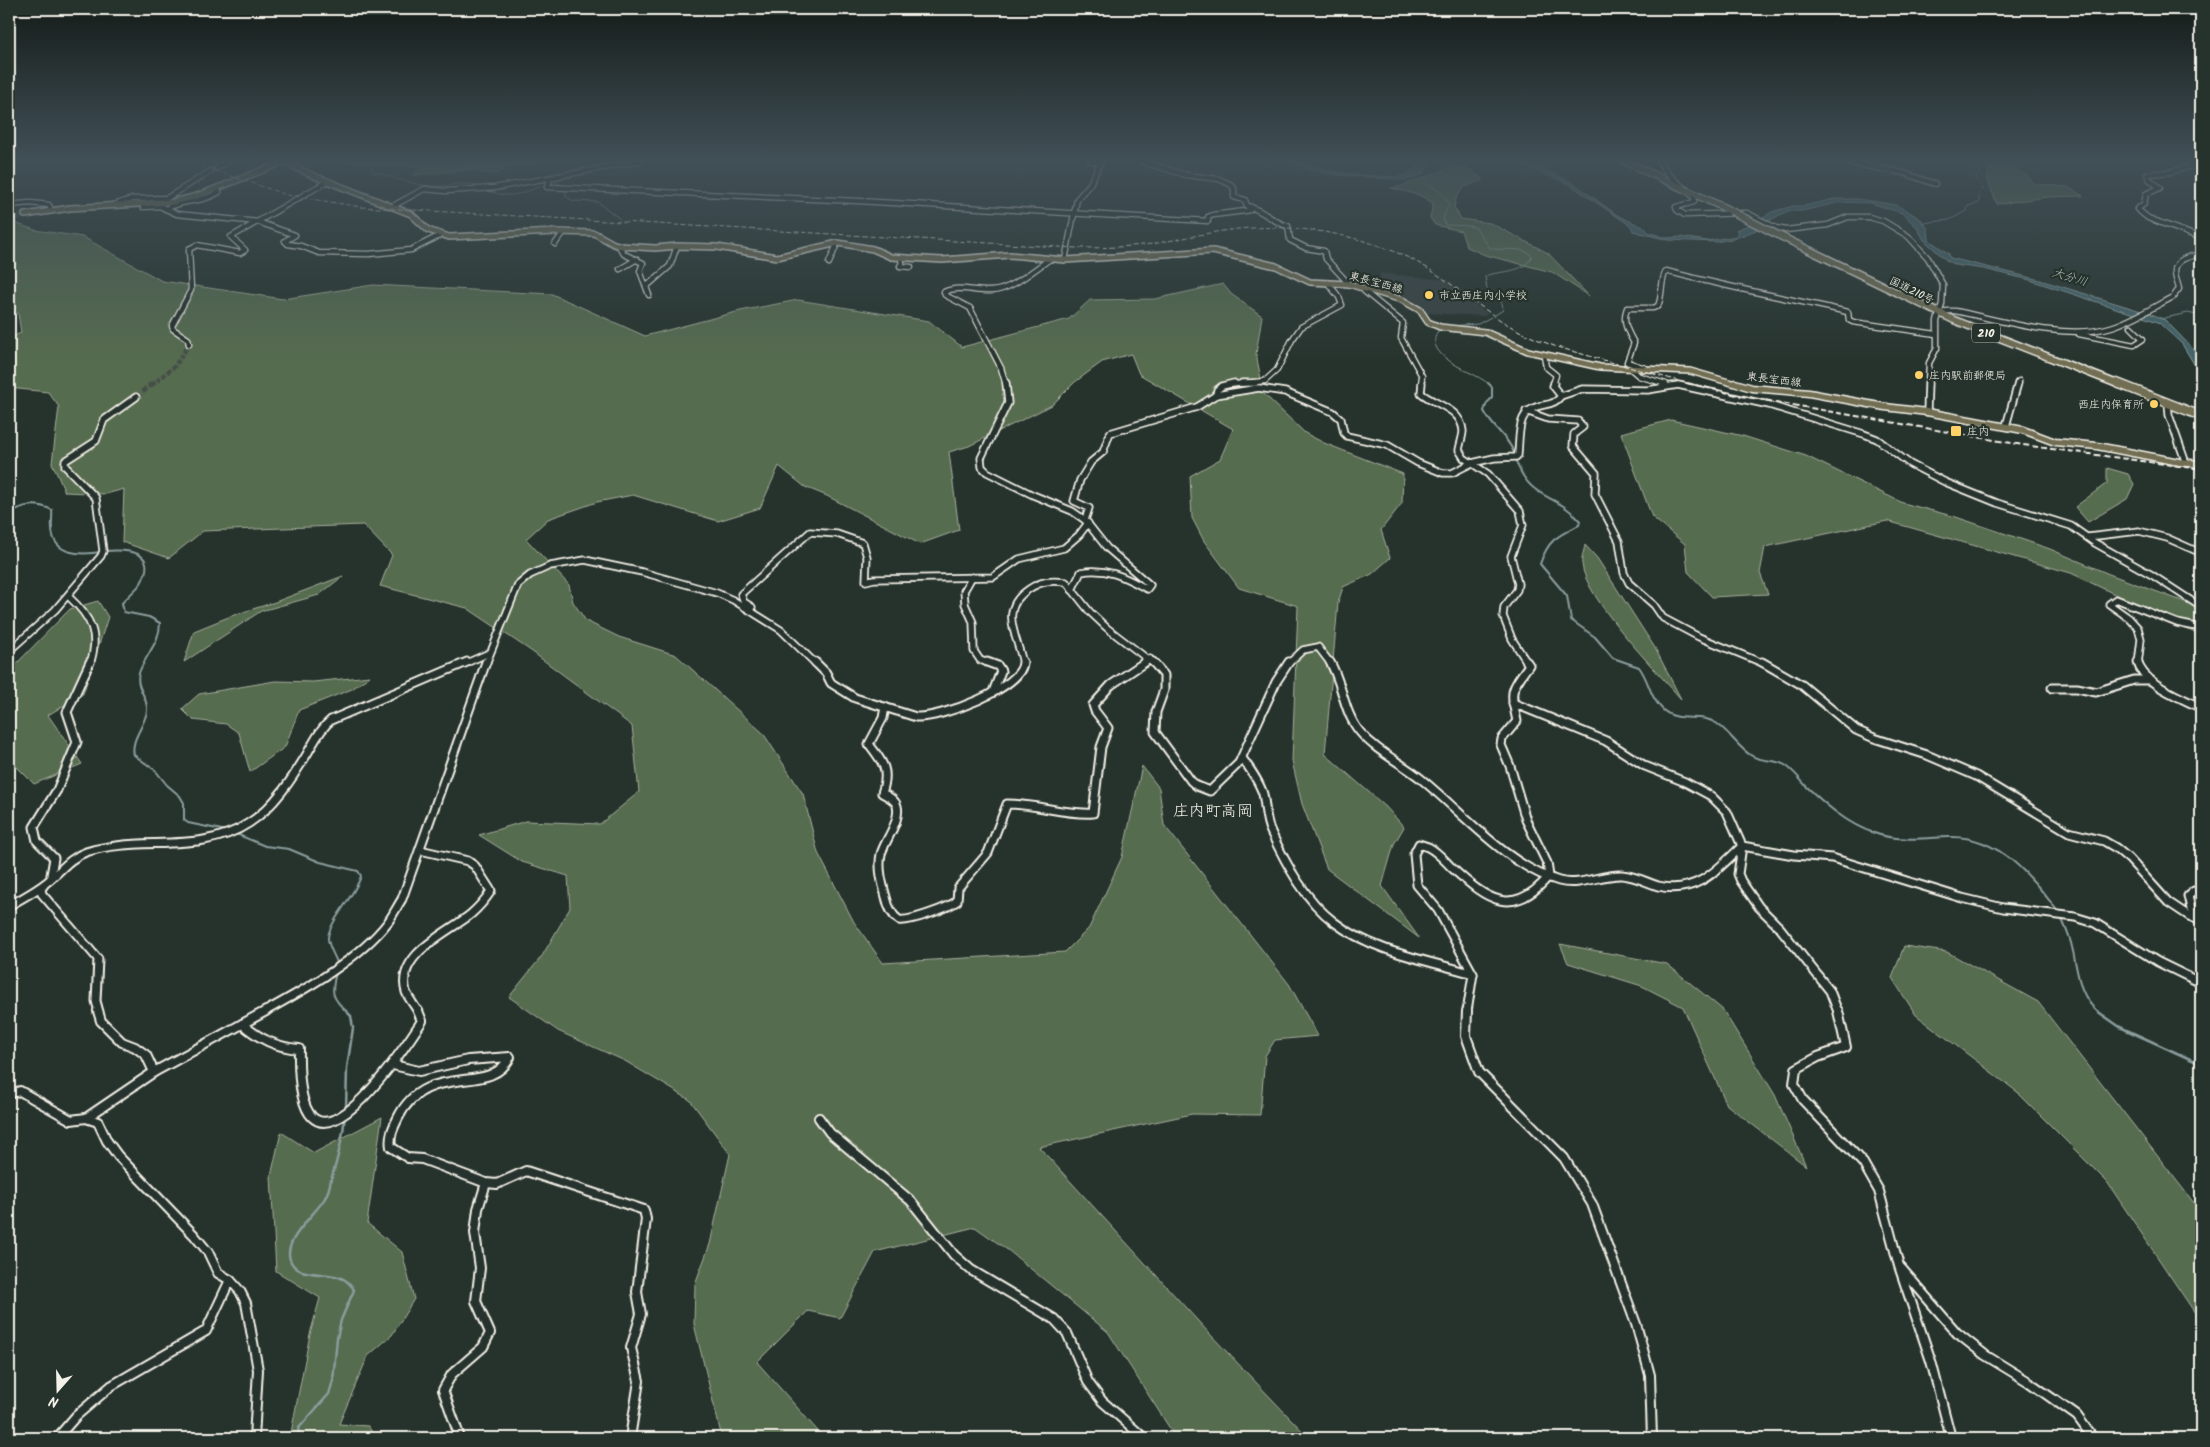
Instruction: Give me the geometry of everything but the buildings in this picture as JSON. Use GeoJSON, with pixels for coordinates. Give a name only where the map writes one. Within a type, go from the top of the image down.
{"type":"FeatureCollection","features":[{"type":"Feature","properties":{"kind":"highway","name":"国道210号"},"geometry":{"type":"LineString","coordinates":[[1765,229],[1941,314],[2201,416]]}},
{"type":"Feature","properties":{"kind":"main road"},"geometry":{"type":"LineString","coordinates":[[427,229],[441,236]]}},
{"type":"Feature","properties":{"kind":"main road","name":"東長宝西線"},"geometry":{"type":"LineString","coordinates":[[441,236],[459,237],[564,232],[598,234],[614,244],[622,246],[727,248],[776,257],[837,244],[863,247],[901,259],[942,260],[1010,255],[1066,260],[1213,251],[1276,266],[1310,282],[1349,284],[1410,302],[1420,310],[1428,322],[1440,327],[1485,332],[1520,348],[1544,355],[1600,367],[1690,371],[1752,388],[1809,393],[1886,408],[1927,412],[2006,426],[2055,442],[2097,446],[2186,463],[2201,464]]}},
{"type":"Feature","properties":{"kind":"street"},"geometry":{"type":"LineString","coordinates":[[189,344],[188,340],[173,329],[172,326],[191,290],[189,249],[197,245],[240,253],[245,250],[231,237],[244,229]]}},
{"type":"Feature","properties":{"kind":"street"},"geometry":{"type":"LineString","coordinates":[[277,229],[295,235],[285,241],[288,244],[329,254],[406,251],[441,236]]}},
{"type":"Feature","properties":{"kind":"street"},"geometry":{"type":"LineString","coordinates":[[1066,260],[1072,229]]}},
{"type":"Feature","properties":{"kind":"street"},"geometry":{"type":"LineString","coordinates":[[1288,229],[1290,240],[1306,248],[1324,252],[1326,259],[1349,284]]}},
{"type":"Feature","properties":{"kind":"street"},"geometry":{"type":"LineString","coordinates":[[1781,229],[1799,229]]}},
{"type":"Feature","properties":{"kind":"street"},"geometry":{"type":"LineString","coordinates":[[1896,229],[1912,239],[1930,260],[1943,285],[1941,314],[1938,319],[1936,334],[1937,347],[1928,363],[1927,412]]}},
{"type":"Feature","properties":{"kind":"street"},"geometry":{"type":"LineString","coordinates":[[2176,229],[2201,238]]}},
{"type":"Feature","properties":{"kind":"street"},"geometry":{"type":"LineString","coordinates":[[555,244],[564,232]]}},
{"type":"Feature","properties":{"kind":"street"},"geometry":{"type":"LineString","coordinates":[[829,263],[837,244]]}},
{"type":"Feature","properties":{"kind":"street"},"geometry":{"type":"LineString","coordinates":[[622,246],[621,251],[624,254],[643,263],[640,271],[649,295]]}},
{"type":"Feature","properties":{"kind":"street"},"geometry":{"type":"LineString","coordinates":[[647,286],[653,284],[661,272],[670,267],[678,246]]}},
{"type":"Feature","properties":{"kind":"street"},"geometry":{"type":"LineString","coordinates":[[2061,330],[2096,330],[2121,322],[2175,296],[2179,289],[2175,272],[2179,263],[2201,254]]}},
{"type":"Feature","properties":{"kind":"street"},"geometry":{"type":"LineString","coordinates":[[620,269],[637,259]]}},
{"type":"Feature","properties":{"kind":"street"},"geometry":{"type":"LineString","coordinates":[[901,259],[902,263],[900,266],[911,267]]}},
{"type":"Feature","properties":{"kind":"street"},"geometry":{"type":"LineString","coordinates":[[1050,259],[1024,277],[998,290],[992,292],[952,288],[947,289],[945,295],[970,308],[1001,368],[1007,388],[1008,402],[980,458],[982,467],[986,472],[1072,511],[1087,521],[1107,548],[1150,585],[1147,589],[1114,572],[1091,569],[1081,572],[1072,590]]}},
{"type":"Feature","properties":{"kind":"street"},"geometry":{"type":"LineString","coordinates":[[1651,370],[1626,362],[1634,343],[1624,324],[1625,312],[1628,308],[1653,308],[1658,306],[1663,291],[1662,276],[1666,271],[1724,286],[1784,296],[1848,312],[1849,320],[1852,322],[1936,334]]}},
{"type":"Feature","properties":{"kind":"street"},"geometry":{"type":"LineString","coordinates":[[1216,395],[1217,390],[1223,384],[1267,380],[1277,368],[1293,337],[1302,327],[1342,305],[1339,297],[1328,284]]}},
{"type":"Feature","properties":{"kind":"street"},"geometry":{"type":"LineString","coordinates":[[1363,288],[1364,291],[1403,323],[1404,327],[1401,338],[1422,376],[1421,393],[1425,398],[1454,412],[1463,430],[1459,450],[1464,458],[1488,474],[1516,504],[1523,518],[1523,525],[1511,556],[1518,584],[1517,590],[1504,607],[1503,616],[1512,639],[1529,665],[1514,685],[1511,694],[1517,721],[1502,739],[1501,746],[1531,832],[1544,852],[1549,865],[1549,876],[1543,884],[1519,900],[1511,902],[1499,900],[1461,876],[1428,845],[1420,844],[1416,847],[1414,854],[1417,885],[1438,910],[1473,974],[1466,1016],[1466,1036],[1479,1072],[1564,1158],[1592,1204],[1636,1324],[1650,1375],[1652,1438]]}},
{"type":"Feature","properties":{"kind":"street"},"geometry":{"type":"LineString","coordinates":[[1941,314],[1947,311],[1955,311],[2061,330],[2132,346],[2141,342],[2142,339],[2140,334],[2131,327]]}},
{"type":"Feature","properties":{"kind":"street"},"geometry":{"type":"LineString","coordinates":[[1544,355],[1543,362],[1546,369],[1556,375],[1553,386],[1557,394],[1561,396]]}},
{"type":"Feature","properties":{"kind":"street"},"geometry":{"type":"LineString","coordinates":[[1631,369],[1639,377],[1660,380],[1666,384]]}},
{"type":"Feature","properties":{"kind":"street"},"geometry":{"type":"LineString","coordinates":[[2006,426],[2019,381]]}},
{"type":"Feature","properties":{"kind":"street"},"geometry":{"type":"LineString","coordinates":[[754,613],[752,608],[744,602],[741,594],[810,532],[826,532],[863,543],[867,557],[866,581],[874,579],[993,576],[1003,573],[1016,560],[1068,548],[1076,541],[1087,521],[1089,508],[1074,501],[1073,498],[1080,480],[1091,462],[1103,452],[1110,433],[1181,412],[1197,406],[1216,395],[1259,388],[1285,392],[1334,412],[1341,419],[1344,434],[1347,436],[1387,445],[1431,469],[1443,473],[1452,473],[1472,463],[1494,458],[1517,457],[1520,433],[1526,411],[1536,405],[1557,402],[1561,396],[1581,388],[1646,390],[1666,384],[1685,386],[1769,405],[1876,439],[1910,464],[1935,478],[1997,503],[2071,526],[2201,607]]}},
{"type":"Feature","properties":{"kind":"street"},"geometry":{"type":"LineString","coordinates":[[9,650],[37,628],[69,597],[101,559],[103,551],[96,498],[65,466],[65,461],[96,441],[104,420],[136,398]]}},
{"type":"Feature","properties":{"kind":"street"},"geometry":{"type":"LineString","coordinates":[[2168,403],[2168,417],[2176,433],[2180,450],[2186,463]]}},
{"type":"Feature","properties":{"kind":"street"},"geometry":{"type":"LineString","coordinates":[[1526,411],[1542,417],[1582,424],[1583,427],[1577,430],[1572,438],[1574,446],[1596,473],[1595,494],[1619,541],[1622,550],[1624,573],[1629,583],[1654,605],[1663,618],[1699,637],[1751,657],[1782,672],[1817,696],[1856,730],[1874,738],[1927,755],[1976,776],[2069,832],[2104,841],[2129,859],[2168,902],[2201,922]]}},
{"type":"Feature","properties":{"kind":"street"},"geometry":{"type":"LineString","coordinates":[[2088,537],[2141,532],[2155,535],[2201,553]]}},
{"type":"Feature","properties":{"kind":"street"},"geometry":{"type":"LineString","coordinates":[[86,1118],[154,1072],[303,991],[360,951],[388,922],[396,910],[420,850],[448,767],[471,709],[489,653],[518,584],[530,575],[550,566],[574,560],[586,560],[617,566],[717,593],[754,613],[795,642],[826,673],[831,683],[855,698],[916,717],[926,718],[948,712],[993,692],[1019,675],[1023,668],[1011,615],[1013,606],[1020,595],[1038,583],[1052,580],[1066,582],[1106,628],[1150,659],[1160,669],[1165,680],[1156,712],[1155,732],[1191,781],[1197,786],[1210,791],[1224,781],[1242,758],[1274,686],[1286,668],[1302,650],[1318,647],[1332,662],[1350,714],[1359,730],[1421,778],[1491,841],[1526,867],[1549,876],[1558,882],[1571,882],[1612,874],[1626,875],[1673,889],[1703,883],[1742,846]]}},
{"type":"Feature","properties":{"kind":"street"},"geometry":{"type":"LineString","coordinates":[[972,577],[964,591],[966,604],[973,622],[974,651],[980,660],[998,666],[1001,670],[993,692]]}},
{"type":"Feature","properties":{"kind":"street"},"geometry":{"type":"LineString","coordinates":[[69,597],[77,603],[88,621],[95,638],[93,651],[86,670],[67,712],[77,742],[57,790],[34,826],[37,839],[54,855],[56,864],[41,889],[42,894],[98,959],[96,1000],[101,1021],[122,1042],[135,1047],[146,1055],[154,1072]]}},
{"type":"Feature","properties":{"kind":"street"},"geometry":{"type":"LineString","coordinates":[[2201,628],[2177,624],[2116,599],[2109,604],[2131,620],[2140,631],[2138,664],[2140,672],[2148,680],[2201,708]]}},
{"type":"Feature","properties":{"kind":"street"},"geometry":{"type":"LineString","coordinates":[[9,906],[46,882],[62,866],[84,853],[107,847],[171,843],[219,836],[239,829],[258,816],[276,798],[306,756],[324,724],[489,653]]}},
{"type":"Feature","properties":{"kind":"street"},"geometry":{"type":"LineString","coordinates":[[885,707],[884,719],[873,732],[869,744],[885,764],[887,775],[882,793],[895,802],[898,808],[896,820],[884,842],[880,864],[891,914],[899,920],[909,920],[933,910],[947,909],[957,902],[958,888],[988,853],[1008,804],[1036,805],[1056,812],[1079,815],[1093,813],[1101,747],[1108,728],[1094,711],[1093,705],[1097,698],[1109,688],[1150,659]]}},
{"type":"Feature","properties":{"kind":"street"},"geometry":{"type":"LineString","coordinates":[[2052,688],[2072,688],[2096,692],[2134,680],[2148,680]]}},
{"type":"Feature","properties":{"kind":"street"},"geometry":{"type":"LineString","coordinates":[[1513,703],[1606,741],[1645,766],[1685,782],[1711,796],[1727,812],[1742,846],[1738,874],[1741,881],[1759,907],[1780,928],[1830,990],[1840,1017],[1846,1048],[1818,1057],[1796,1068],[1794,1084],[1803,1100],[1863,1164],[1879,1191],[1899,1266],[1931,1361],[1951,1438]]}},
{"type":"Feature","properties":{"kind":"street"},"geometry":{"type":"LineString","coordinates":[[1242,758],[1257,779],[1263,794],[1269,828],[1284,858],[1306,893],[1325,914],[1340,926],[1367,940],[1473,974]]}},
{"type":"Feature","properties":{"kind":"street"},"geometry":{"type":"LineString","coordinates":[[1742,846],[1794,855],[1832,858],[2003,908],[2075,917],[2095,922],[2158,962],[2201,983]]}},
{"type":"Feature","properties":{"kind":"street"},"geometry":{"type":"LineString","coordinates":[[242,1024],[254,1034],[280,1048],[299,1049],[298,1075],[308,1114],[316,1120],[326,1122],[343,1116],[371,1090],[393,1064],[422,1021],[420,1011],[406,992],[408,968],[417,955],[476,910],[488,898],[491,891],[475,866],[468,861],[420,850]]}},
{"type":"Feature","properties":{"kind":"street"},"geometry":{"type":"LineString","coordinates":[[2201,893],[2194,891],[2188,896],[2191,909],[2201,922]]}},
{"type":"Feature","properties":{"kind":"street"},"geometry":{"type":"LineString","coordinates":[[393,1064],[419,1071],[468,1060],[510,1057],[509,1064],[502,1070],[488,1075],[424,1088],[402,1111],[388,1137],[390,1147],[408,1158],[422,1159],[477,1178],[486,1183],[497,1184],[526,1171],[644,1210],[646,1219],[637,1292],[640,1314],[632,1348],[638,1381],[630,1438]]}},
{"type":"Feature","properties":{"kind":"street"},"geometry":{"type":"LineString","coordinates":[[9,1094],[20,1091],[71,1120],[86,1118],[98,1122],[107,1141],[118,1156],[194,1235],[208,1252],[218,1273],[230,1280],[240,1291],[246,1303],[258,1370],[254,1438]]}},
{"type":"Feature","properties":{"kind":"street"},"geometry":{"type":"LineString","coordinates":[[818,1118],[830,1133],[911,1201],[954,1255],[971,1270],[1054,1320],[1067,1334],[1088,1382],[1102,1401],[1144,1438]]}},
{"type":"Feature","properties":{"kind":"street"},"geometry":{"type":"LineString","coordinates":[[460,1438],[443,1390],[452,1374],[483,1347],[490,1333],[476,1301],[480,1268],[475,1234],[478,1209],[486,1183]]}},
{"type":"Feature","properties":{"kind":"street"},"geometry":{"type":"LineString","coordinates":[[1899,1266],[1957,1334],[2077,1416],[2093,1438]]}},
{"type":"Feature","properties":{"kind":"street"},"geometry":{"type":"LineString","coordinates":[[57,1438],[76,1416],[111,1386],[206,1331],[230,1280]]}},
{"type":"Feature","properties":{"kind":"shaded area","name":"市立西庄内小学校"},"geometry":{"type":"Polygon","coordinates":[[[1380,273],[1445,280],[1488,314],[1484,316],[1427,313],[1414,301],[1379,290],[1380,273]]]}},
{"type":"Feature","properties":{"kind":"green space"},"geometry":{"type":"Polygon","coordinates":[[[9,229],[31,229],[83,237],[162,281],[283,299],[373,285],[552,294],[645,336],[740,311],[798,300],[929,321],[962,347],[1069,319],[1090,300],[1155,299],[1223,284],[1231,294],[1262,316],[1256,354],[1264,394],[1305,433],[1324,443],[1403,474],[1402,503],[1381,530],[1390,558],[1372,574],[1343,587],[1338,603],[1325,754],[1386,807],[1404,827],[1394,844],[1382,886],[1419,938],[1327,869],[1302,804],[1292,761],[1298,606],[1239,588],[1204,541],[1192,518],[1190,476],[1220,459],[1233,429],[1139,374],[1131,354],[1102,362],[1075,382],[1052,405],[969,446],[949,452],[959,530],[920,544],[827,496],[805,487],[779,466],[760,508],[718,521],[633,495],[597,502],[548,519],[526,539],[569,585],[573,602],[586,621],[619,637],[676,655],[763,733],[803,794],[818,853],[854,922],[883,963],[1065,952],[1089,928],[1122,857],[1142,766],[1159,788],[1164,825],[1289,984],[1318,1036],[1275,1040],[1265,1056],[1260,1115],[1192,1114],[1039,1147],[1208,1332],[1309,1438],[1176,1438],[1108,1332],[1009,1251],[975,1227],[875,1252],[840,1318],[808,1311],[757,1362],[824,1438],[722,1438],[694,1324],[695,1284],[710,1244],[730,1154],[690,1100],[625,1061],[558,1031],[509,997],[542,956],[570,908],[568,876],[522,862],[479,835],[526,821],[600,824],[639,792],[632,726],[531,651],[467,608],[380,586],[392,555],[363,525],[203,531],[169,558],[122,542],[124,489],[106,494],[65,492],[52,463],[59,407],[48,392],[9,388],[9,338],[21,333],[18,313],[9,315],[9,229]]]}},
{"type":"Feature","properties":{"kind":"green space"},"geometry":{"type":"Polygon","coordinates":[[[1450,229],[1501,229],[1548,253],[1589,296],[1552,272],[1485,255],[1467,247],[1461,231],[1450,229]]]}},
{"type":"Feature","properties":{"kind":"green space"},"geometry":{"type":"Polygon","coordinates":[[[1671,420],[1743,436],[1806,456],[1903,503],[1956,517],[2050,549],[2109,574],[2201,608],[2201,636],[2071,573],[1887,521],[1765,547],[1760,573],[1768,594],[1712,597],[1688,572],[1685,544],[1652,517],[1621,433],[1671,420]]]}},
{"type":"Feature","properties":{"kind":"green space"},"geometry":{"type":"Polygon","coordinates":[[[2107,468],[2128,474],[2134,484],[2127,499],[2088,522],[2075,507],[2107,483],[2107,468]]]}},
{"type":"Feature","properties":{"kind":"green space"},"geometry":{"type":"Polygon","coordinates":[[[1585,545],[1597,558],[1655,648],[1681,699],[1623,634],[1595,596],[1586,579],[1582,564],[1585,545]]]}},
{"type":"Feature","properties":{"kind":"green space"},"geometry":{"type":"Polygon","coordinates":[[[343,576],[319,595],[261,611],[184,662],[194,631],[343,576]]]}},
{"type":"Feature","properties":{"kind":"green space"},"geometry":{"type":"Polygon","coordinates":[[[98,601],[108,617],[83,694],[48,715],[82,764],[34,784],[9,759],[9,668],[17,663],[70,609],[98,601]]]}},
{"type":"Feature","properties":{"kind":"green space"},"geometry":{"type":"Polygon","coordinates":[[[370,676],[352,689],[299,710],[285,747],[250,772],[239,733],[226,724],[193,720],[182,709],[199,694],[275,681],[313,682],[370,676]]]}},
{"type":"Feature","properties":{"kind":"green space"},"geometry":{"type":"Polygon","coordinates":[[[1560,944],[1667,964],[1723,1010],[1775,1095],[1806,1166],[1727,1105],[1683,1007],[1642,986],[1568,963],[1560,944]]]}},
{"type":"Feature","properties":{"kind":"green space"},"geometry":{"type":"Polygon","coordinates":[[[1904,946],[1947,952],[2038,1002],[2201,1212],[2201,1322],[2107,1182],[2016,1091],[1916,1015],[1892,978],[1904,946]]]}},
{"type":"Feature","properties":{"kind":"green space"},"geometry":{"type":"Polygon","coordinates":[[[382,1117],[367,1223],[402,1252],[414,1299],[392,1335],[368,1356],[339,1424],[368,1426],[376,1438],[290,1438],[310,1334],[320,1298],[276,1271],[271,1176],[281,1132],[314,1153],[382,1117]]]}},
{"type":"Feature","properties":{"kind":"water"},"geometry":{"type":"Polygon","coordinates":[[[1632,229],[1645,229],[1648,232],[1667,238],[1681,237],[1707,241],[1736,236],[1738,232],[1736,230],[1740,229],[1760,229],[1736,238],[1716,242],[1668,240],[1633,231],[1632,229]]]}},
{"type":"Feature","properties":{"kind":"water"},"geometry":{"type":"Polygon","coordinates":[[[1918,229],[1928,229],[1929,240],[1949,254],[1950,258],[2040,280],[2165,320],[2201,357],[2201,369],[2194,364],[2182,344],[2158,322],[2030,280],[1984,269],[1955,265],[1946,260],[1924,240],[1918,229]]]}},
{"type":"Feature","properties":{"kind":"waterway"},"geometry":{"type":"LineString","coordinates":[[1476,229],[1490,248],[1518,250],[1532,256],[1524,266],[1518,269],[1485,276],[1487,289],[1502,303],[1503,310],[1495,315]]}},
{"type":"Feature","properties":{"kind":"waterway"},"geometry":{"type":"LineString","coordinates":[[2160,319],[2188,313],[2201,316]]}},
{"type":"Feature","properties":{"kind":"waterway"},"geometry":{"type":"LineString","coordinates":[[1448,326],[1478,324],[1491,317]]}},
{"type":"Feature","properties":{"kind":"waterway"},"geometry":{"type":"LineString","coordinates":[[1440,328],[1435,338],[1436,347],[1442,355],[1490,385]]}},
{"type":"Feature","properties":{"kind":"waterway"},"geometry":{"type":"LineString","coordinates":[[1490,385],[1492,387],[1492,398],[1487,403],[1484,411],[1491,423],[1509,443],[1515,455]]}},
{"type":"Feature","properties":{"kind":"waterway"},"geometry":{"type":"LineString","coordinates":[[1515,459],[1528,483],[1536,490],[1562,505],[1580,521],[1579,525],[1559,536],[1550,544],[1540,564],[1567,596],[1571,620],[1595,637],[1613,658],[1639,667],[1655,700],[1663,710],[1676,716],[1703,718],[1716,723],[1742,749],[1752,756],[1781,763],[1788,767],[1829,807],[1864,829],[1892,838],[1967,838],[1999,851],[2026,873],[2059,913]]}},
{"type":"Feature","properties":{"kind":"waterway"},"geometry":{"type":"LineString","coordinates":[[9,513],[20,508],[35,505],[52,510],[52,527],[57,544],[70,552],[101,552]]}},
{"type":"Feature","properties":{"kind":"waterway"},"geometry":{"type":"LineString","coordinates":[[105,551],[131,552],[144,558],[146,572],[141,583],[122,603],[124,612],[149,617],[160,623],[158,637],[138,678],[140,688],[146,700],[147,710],[134,743],[134,755],[155,770],[167,785],[180,796],[184,803],[184,820],[188,823],[227,831]]}},
{"type":"Feature","properties":{"kind":"waterway"},"geometry":{"type":"LineString","coordinates":[[234,833],[265,846],[289,849],[320,862],[358,871],[361,876],[358,883],[329,933],[328,939],[338,965]]}},
{"type":"Feature","properties":{"kind":"waterway"},"geometry":{"type":"LineString","coordinates":[[2061,917],[2069,936],[2086,998],[2097,1011]]}},
{"type":"Feature","properties":{"kind":"waterway"},"geometry":{"type":"LineString","coordinates":[[336,972],[333,985],[335,998],[347,1012]]}},
{"type":"Feature","properties":{"kind":"waterway"},"geometry":{"type":"LineString","coordinates":[[2097,1011],[2120,1027],[2201,1064]]}},
{"type":"Feature","properties":{"kind":"waterway"},"geometry":{"type":"LineString","coordinates":[[346,1109],[347,1068],[353,1028],[351,1016],[347,1012]]}},
{"type":"Feature","properties":{"kind":"waterway"},"geometry":{"type":"LineString","coordinates":[[300,1438],[298,1429],[329,1394],[333,1381],[337,1338],[341,1320],[354,1290],[348,1282],[340,1278],[304,1272],[296,1268],[291,1262],[290,1246],[300,1228],[321,1205],[327,1194],[340,1148],[345,1116]]}},
{"type":"Feature","properties":{"kind":"tunnel"},"geometry":{"type":"LineString","coordinates":[[152,385],[175,366],[189,344]]}},
{"type":"Feature","properties":{"kind":"tunnel"},"geometry":{"type":"LineString","coordinates":[[136,397],[153,383]]}},
{"type":"Feature","properties":{"kind":"railway"},"geometry":{"type":"LineString","coordinates":[[736,229],[1076,248],[1152,244],[1247,229]]}},
{"type":"Feature","properties":{"kind":"railway"},"geometry":{"type":"LineString","coordinates":[[1289,229],[1339,235],[1398,253],[1440,276],[1502,321],[1543,342],[1693,385]]}},
{"type":"Feature","properties":{"kind":"railway"},"geometry":{"type":"LineString","coordinates":[[1687,383],[1741,396],[2023,445],[2201,469]]}},
{"type":"Feature","properties":{"kind":"place","name":"市立西庄内小学校"},"geometry":{"type":"Point","coordinates":[1429,295]}},
{"type":"Feature","properties":{"kind":"place","name":"庄内駅前郵便局"},"geometry":{"type":"Point","coordinates":[1919,375]}},
{"type":"Feature","properties":{"kind":"place","name":"西庄内保育所"},"geometry":{"type":"Point","coordinates":[2154,404]}},
{"type":"Feature","properties":{"kind":"place","name":"庄内"},"geometry":{"type":"Point","coordinates":[1956,431]}},
{"type":"Feature","properties":{"kind":"district","name":"庄内町高岡"},"geometry":{"type":"Point","coordinates":[1213,810]}},
{"type":"Feature","properties":{"kind":"water label","name":"大分川"},"geometry":{"type":"Point","coordinates":[2070,277]}}]}
